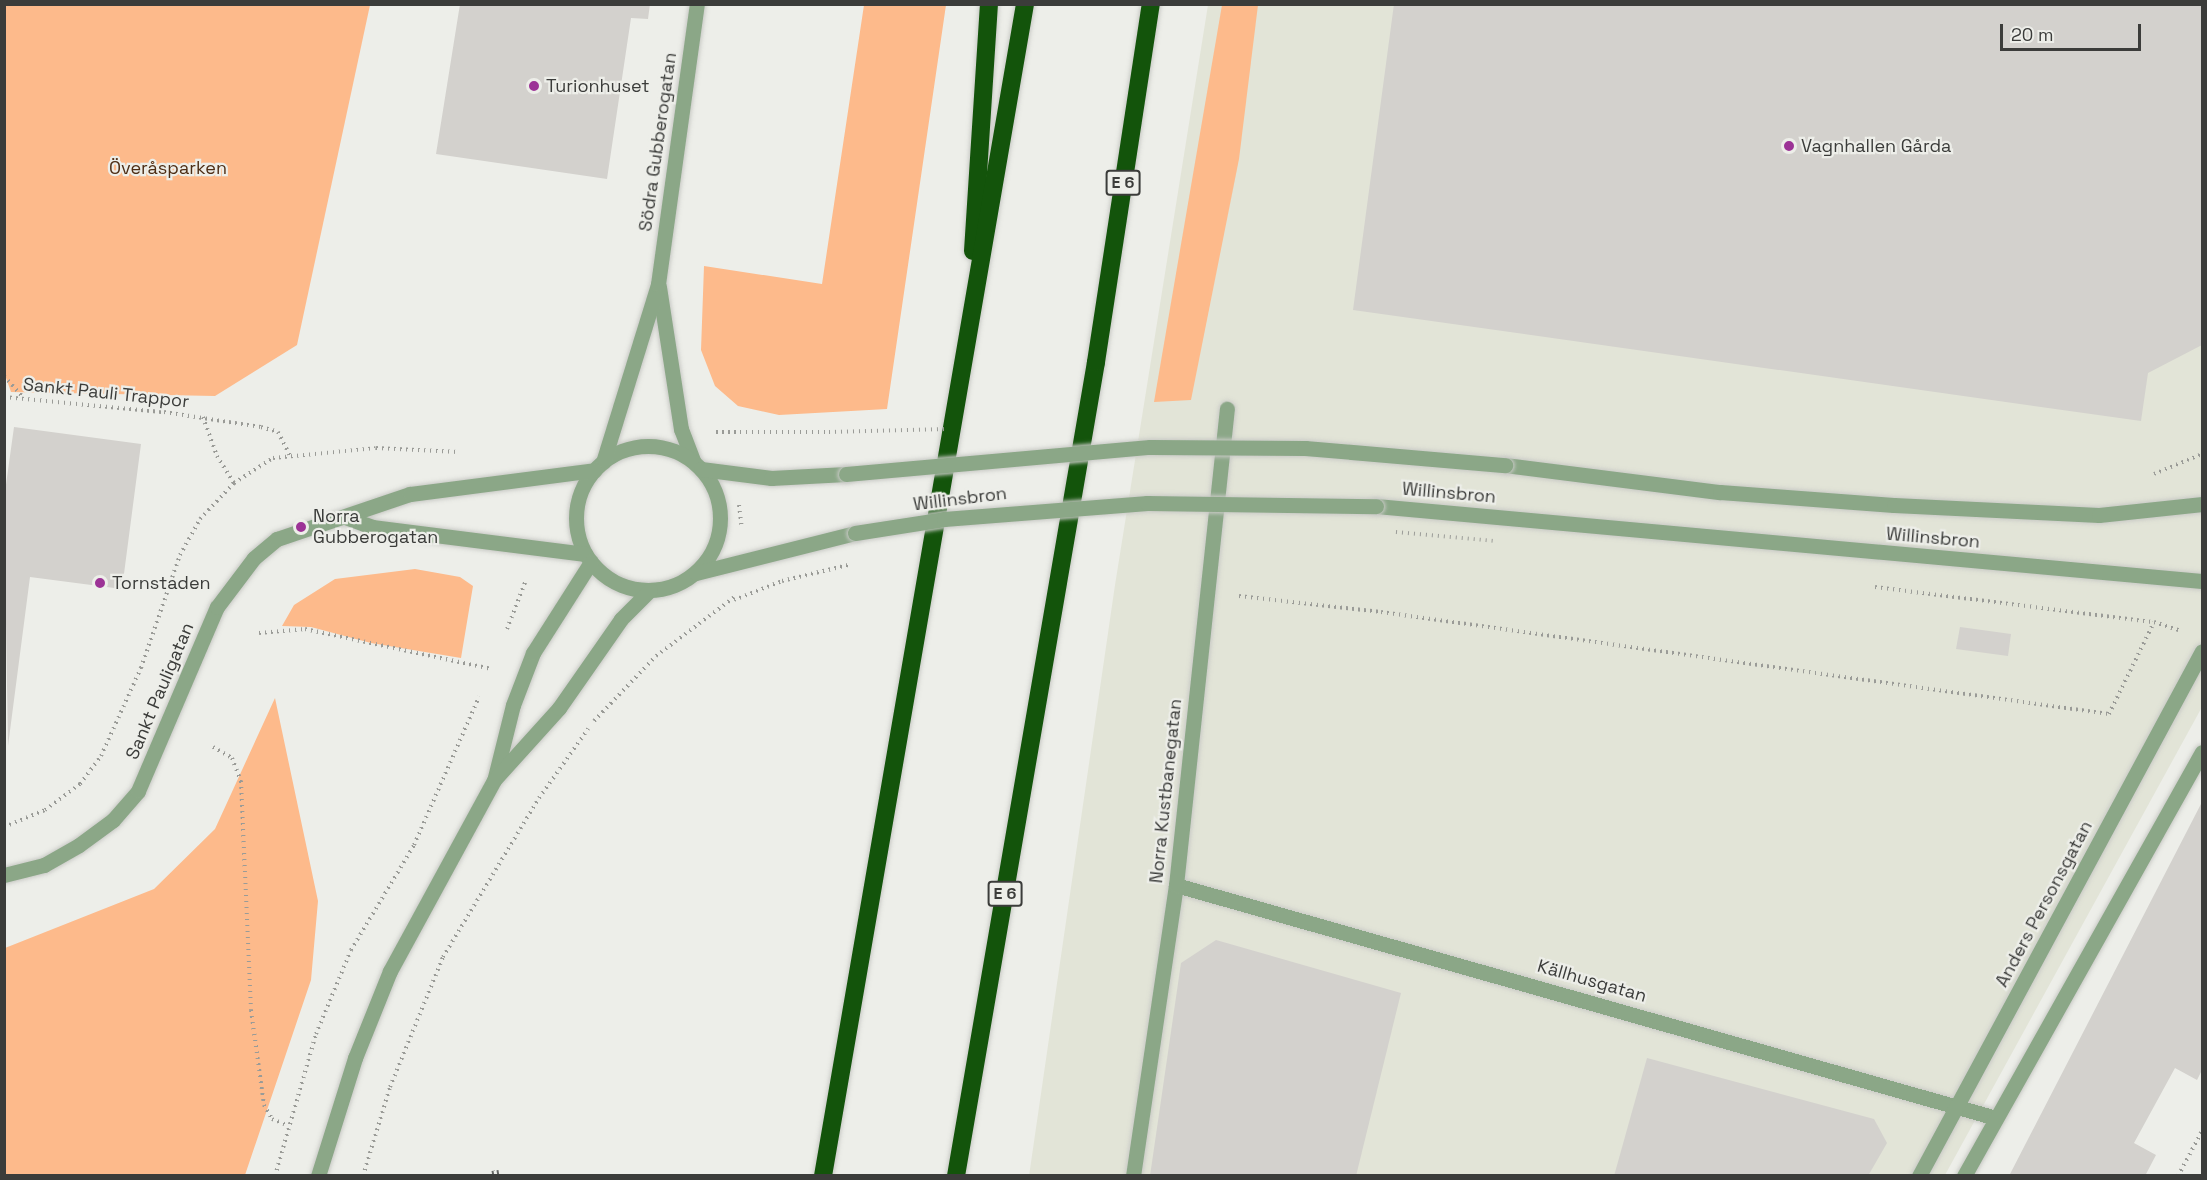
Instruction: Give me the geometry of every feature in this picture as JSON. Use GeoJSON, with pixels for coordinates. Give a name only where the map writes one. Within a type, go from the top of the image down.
{"type":"FeatureCollection","features":[{"type":"Feature","properties":{"kind":"highway"},"geometry":{"type":"LineString","coordinates":[[967,344],[989,4]]}},
{"type":"Feature","properties":{"kind":"highway"},"geometry":{"type":"LineString","coordinates":[[823,1176],[1025,4]]}},
{"type":"Feature","properties":{"kind":"highway","name":"E 6"},"geometry":{"type":"LineString","coordinates":[[956,1176],[1096,362],[1151,4]]}},
{"type":"Feature","properties":{"kind":"street","name":"Södra Gubberogatan"},"geometry":{"type":"LineString","coordinates":[[598,466],[658,284],[697,4]]}},
{"type":"Feature","properties":{"kind":"street","name":"Södra Gubberogatan"},"geometry":{"type":"LineString","coordinates":[[658,284],[681,429],[697,465]]}},
{"type":"Feature","properties":{"kind":"street","name":"Norra Kustbanegatan"},"geometry":{"type":"LineString","coordinates":[[1133,1176],[1176,885],[1227,409]]}},
{"type":"Feature","properties":{"kind":"street"},"geometry":{"type":"LineString","coordinates":[[345,517],[372,527],[588,558],[617,584],[650,590],[674,586],[696,573],[716,545],[721,522],[714,488],[697,465],[672,449],[647,446],[624,450],[598,466],[576,511],[588,558],[533,653],[513,705],[494,780]]}},
{"type":"Feature","properties":{"kind":"street","name":"Willinsbron"},"geometry":{"type":"LineString","coordinates":[[697,465],[733,473],[781,478],[1150,447],[1305,448],[1505,465],[1720,492],[1894,505],[2099,515],[2202,504]]}},
{"type":"Feature","properties":{"kind":"street","name":"Sankt Pauligatan"},"geometry":{"type":"LineString","coordinates":[[4,875],[44,865],[113,820],[148,770],[217,608],[232,585],[277,539],[301,527],[345,517],[369,504],[410,494],[598,466]]}},
{"type":"Feature","properties":{"kind":"street","name":"Willinsbron"},"geometry":{"type":"LineString","coordinates":[[696,573],[811,542],[944,519],[1147,503],[1289,502],[1498,516],[2202,581]]}},
{"type":"Feature","properties":{"kind":"street"},"geometry":{"type":"LineString","coordinates":[[318,1176],[355,1058],[390,971],[494,780],[559,708],[621,619],[650,590]]}},
{"type":"Feature","properties":{"kind":"street","name":"Anders Personsgatan"},"geometry":{"type":"LineString","coordinates":[[1919,1176],[2202,651]]}},
{"type":"Feature","properties":{"kind":"street"},"geometry":{"type":"LineString","coordinates":[[1964,1176],[2202,752]]}},
{"type":"Feature","properties":{"kind":"street","name":"Källhusgatan"},"geometry":{"type":"LineString","coordinates":[[1176,885],[1959,1103],[1996,1118]]}},
{"type":"Feature","properties":{"kind":"path"},"geometry":{"type":"LineString","coordinates":[[4,376],[22,396]]}},
{"type":"Feature","properties":{"kind":"path","name":"Sankt Pauli Trappor"},"geometry":{"type":"LineString","coordinates":[[4,397],[22,396],[203,417],[217,456],[234,483]]}},
{"type":"Feature","properties":{"kind":"path"},"geometry":{"type":"LineString","coordinates":[[203,417],[278,432],[290,456]]}},
{"type":"Feature","properties":{"kind":"path"},"geometry":{"type":"LineString","coordinates":[[717,432],[733,473],[745,560],[734,600]]}},
{"type":"Feature","properties":{"kind":"path"},"geometry":{"type":"LineString","coordinates":[[2149,475],[2202,454]]}},
{"type":"Feature","properties":{"kind":"path"},"geometry":{"type":"LineString","coordinates":[[1390,531],[1494,541]]}},
{"type":"Feature","properties":{"kind":"path"},"geometry":{"type":"LineString","coordinates":[[363,1176],[390,1087],[443,957],[539,798],[608,700],[656,656],[734,600],[782,581],[852,565]]}},
{"type":"Feature","properties":{"kind":"path"},"geometry":{"type":"LineString","coordinates":[[1207,592],[1381,612],[2109,714],[2154,622]]}},
{"type":"Feature","properties":{"kind":"path"},"geometry":{"type":"LineString","coordinates":[[2094,613],[2154,622],[2183,632]]}},
{"type":"Feature","properties":{"kind":"path"},"geometry":{"type":"LineString","coordinates":[[259,633],[305,629],[492,669]]}},
{"type":"Feature","properties":{"kind":"path"},"geometry":{"type":"LineString","coordinates":[[213,747],[232,758],[241,781],[251,1010],[264,1105],[272,1119],[287,1125]]}},
{"type":"Feature","properties":{"kind":"path"},"geometry":{"type":"LineString","coordinates":[[2178,1176],[2202,1131]]}},
{"type":"Feature","properties":{"kind":"shaded area"},"geometry":{"type":"Polygon","coordinates":[[[1208,5],[2202,5],[2202,707],[1945,1175],[1029,1176],[1115,585],[1208,5]]]}},
{"type":"Feature","properties":{"kind":"green space","name":"Överåsparken"},"geometry":{"type":"Polygon","coordinates":[[[4,5],[370,5],[297,345],[215,396],[11,392],[4,372],[4,5]]]}},
{"type":"Feature","properties":{"kind":"green space"},"geometry":{"type":"Polygon","coordinates":[[[864,5],[946,5],[887,409],[779,415],[738,406],[715,386],[701,350],[704,266],[822,284],[864,5]]]}},
{"type":"Feature","properties":{"kind":"green space"},"geometry":{"type":"Polygon","coordinates":[[[1222,5],[1258,5],[1239,159],[1191,400],[1154,402],[1222,5]]]}},
{"type":"Feature","properties":{"kind":"green space"},"geometry":{"type":"Polygon","coordinates":[[[415,569],[460,577],[473,586],[461,658],[371,643],[311,627],[282,626],[294,605],[335,579],[415,569]]]}},
{"type":"Feature","properties":{"kind":"green space"},"geometry":{"type":"Polygon","coordinates":[[[275,698],[318,901],[311,980],[245,1175],[5,1175],[5,948],[154,889],[215,829],[275,698]]]}},
{"type":"Feature","properties":{"kind":"building","name":"Turionhuset"},"geometry":{"type":"Polygon","coordinates":[[[460,4],[650,4],[648,19],[631,18],[607,179],[436,154],[460,4]]]}},
{"type":"Feature","properties":{"kind":"building","name":"Vagnhallen Gårda"},"geometry":{"type":"Polygon","coordinates":[[[1394,4],[2202,4],[2202,345],[2148,373],[2141,421],[1353,310],[1394,4]]]}},
{"type":"Feature","properties":{"kind":"building","name":"Tornstaden"},"geometry":{"type":"Polygon","coordinates":[[[14,427],[141,444],[122,589],[30,577],[8,746],[4,499],[14,427]]]}},
{"type":"Feature","properties":{"kind":"building"},"geometry":{"type":"Polygon","coordinates":[[[1960,627],[2011,634],[2008,656],[1956,649],[1960,627]]]}},
{"type":"Feature","properties":{"kind":"building"},"geometry":{"type":"Polygon","coordinates":[[[2202,802],[2202,1070],[2197,1080],[2175,1068],[2134,1143],[2156,1155],[2145,1176],[2009,1176],[2202,802]]]}},
{"type":"Feature","properties":{"kind":"building"},"geometry":{"type":"Polygon","coordinates":[[[1216,940],[1401,993],[1356,1176],[1150,1176],[1181,963],[1216,940]]]}},
{"type":"Feature","properties":{"kind":"building"},"geometry":{"type":"Polygon","coordinates":[[[1647,1058],[1874,1119],[1887,1143],[1868,1176],[1614,1176],[1647,1058]]]}},
{"type":"Feature","properties":{"kind":"railway"},"geometry":{"type":"LineString","coordinates":[[495,1170],[496,1176]]}},
{"type":"Feature","properties":{"kind":"place","name":"Turionhuset"},"geometry":{"type":"Point","coordinates":[534,86]}},
{"type":"Feature","properties":{"kind":"place","name":"Vagnhallen Gårda"},"geometry":{"type":"Point","coordinates":[1789,146]}},
{"type":"Feature","properties":{"kind":"place","name":"Norra Gubberogatan"},"geometry":{"type":"Point","coordinates":[301,527]}},
{"type":"Feature","properties":{"kind":"place","name":"Tornstaden"},"geometry":{"type":"Point","coordinates":[100,583]}}]}
